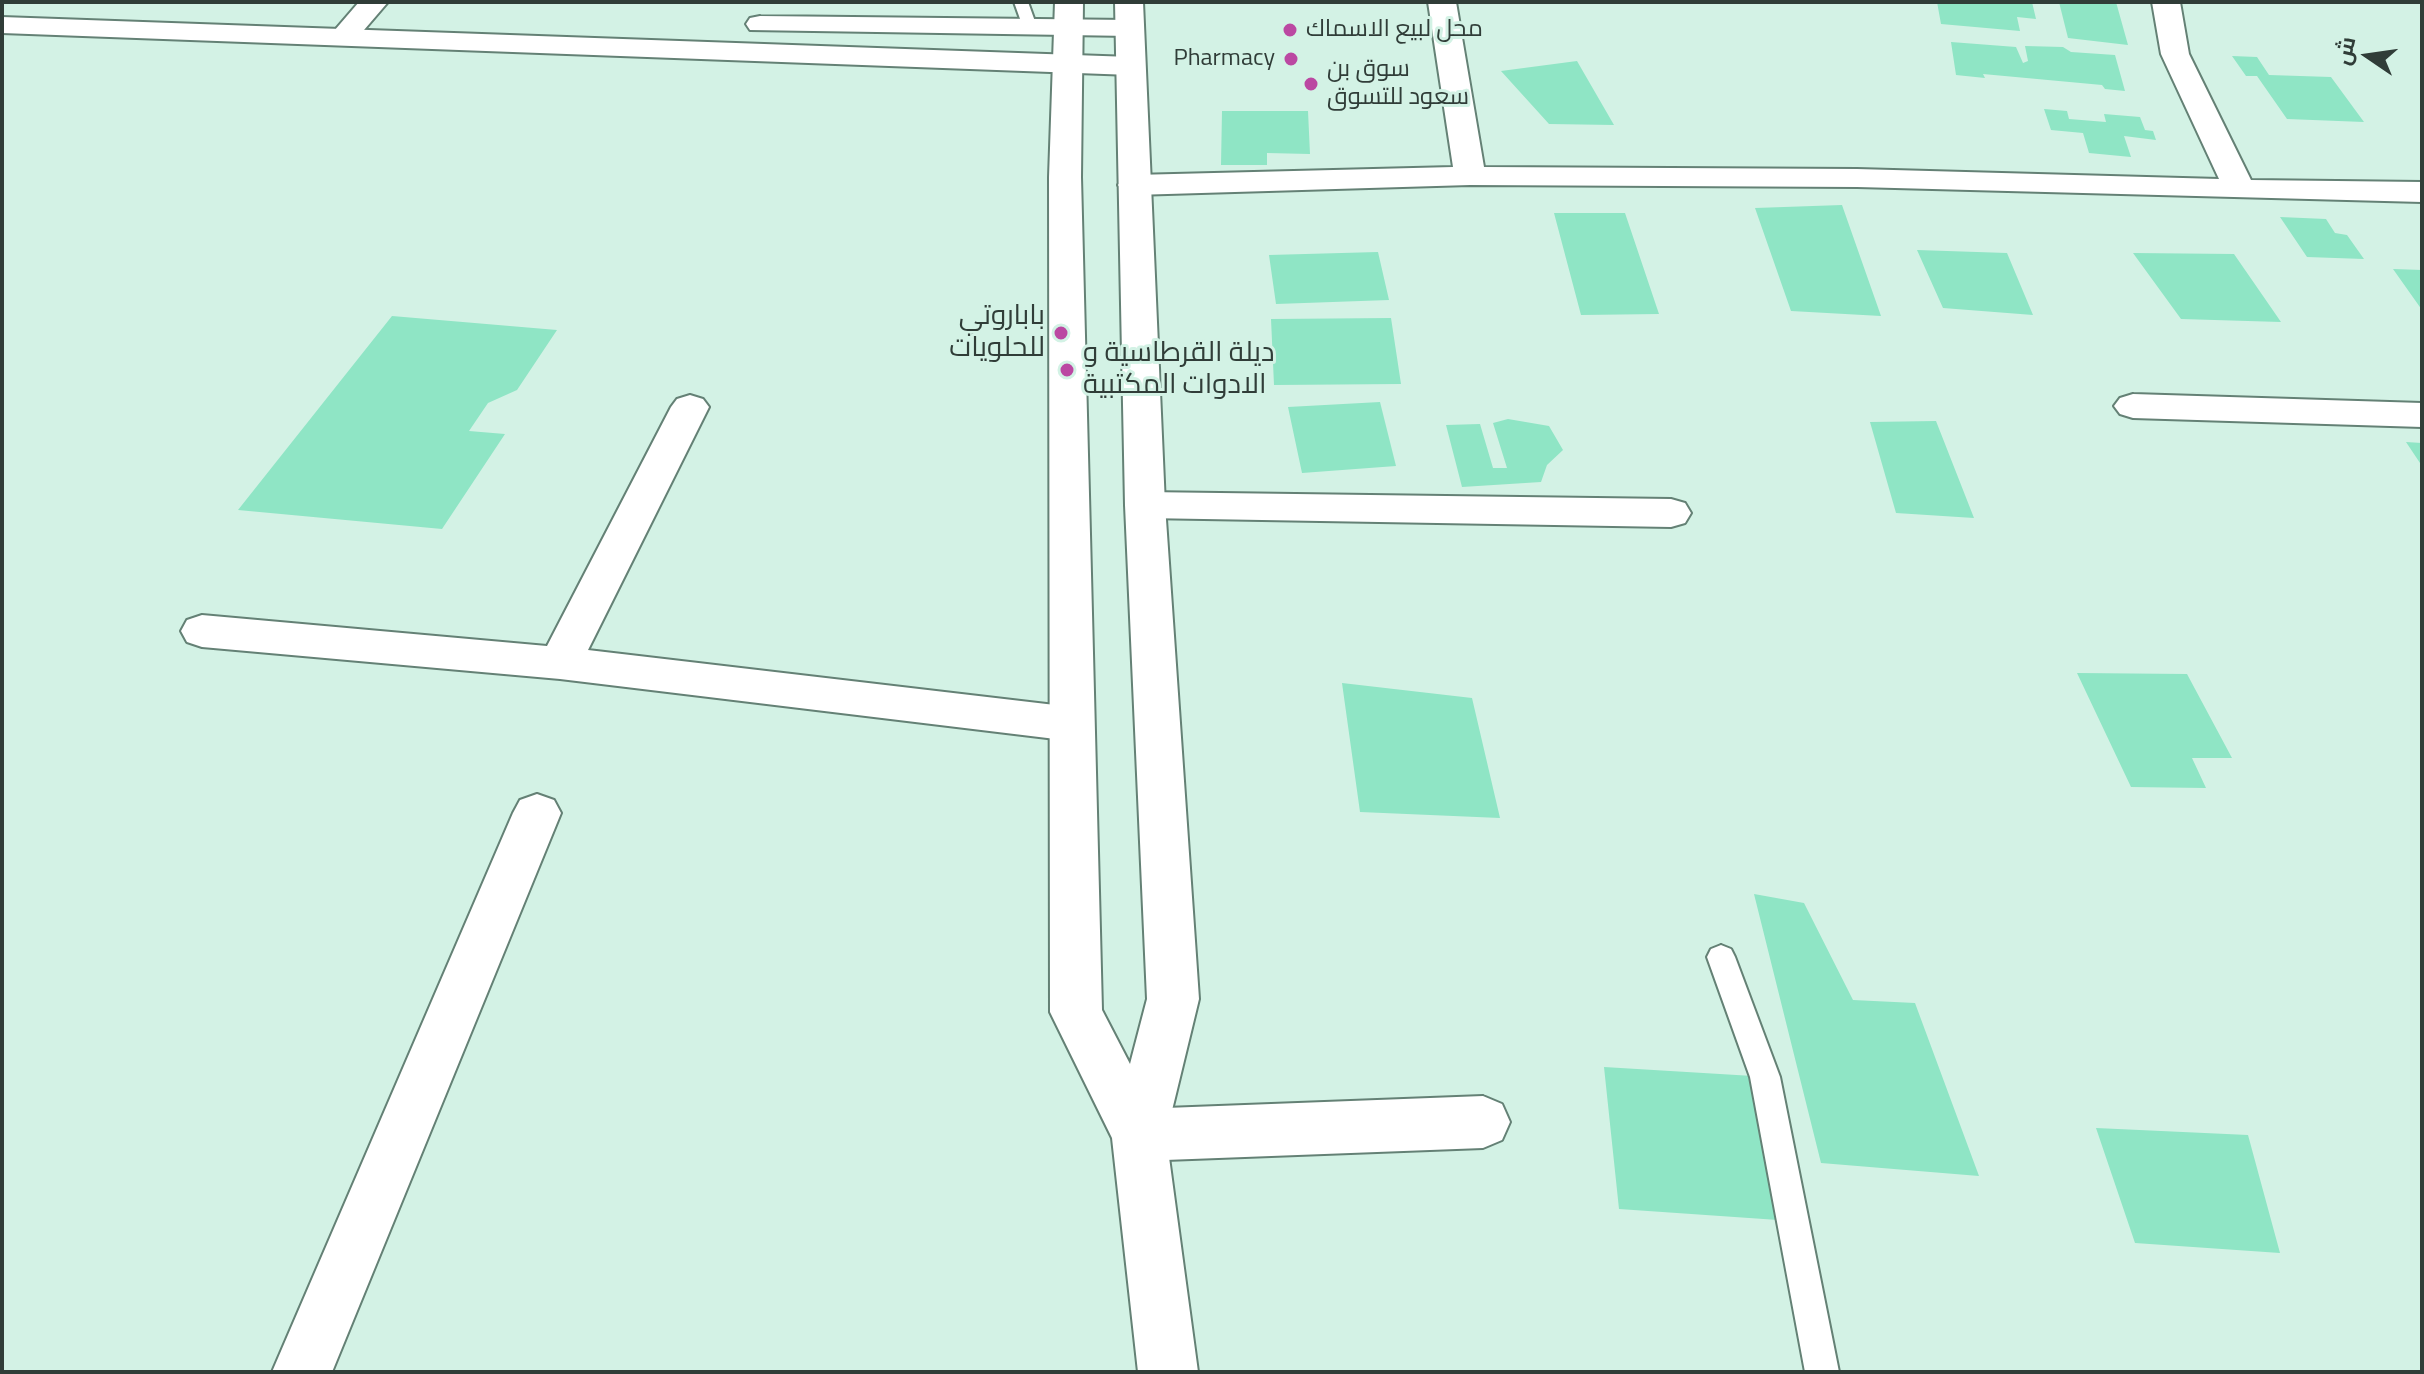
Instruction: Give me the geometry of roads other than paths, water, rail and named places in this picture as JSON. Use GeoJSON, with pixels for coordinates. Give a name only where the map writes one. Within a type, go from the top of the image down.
{"type":"FeatureCollection","features":[{"type":"Feature","properties":{"kind":"street"},"geometry":{"type":"LineString","coordinates":[[81,2],[231,6]]}},
{"type":"Feature","properties":{"kind":"street"},"geometry":{"type":"LineString","coordinates":[[1442,2],[1470,176]]}},
{"type":"Feature","properties":{"kind":"street"},"geometry":{"type":"LineString","coordinates":[[2166,2],[2175,54],[2240,189]]}},
{"type":"Feature","properties":{"kind":"street"},"geometry":{"type":"LineString","coordinates":[[325,9],[379,8]]}},
{"type":"Feature","properties":{"kind":"street"},"geometry":{"type":"LineString","coordinates":[[342,38],[379,8]]}},
{"type":"Feature","properties":{"kind":"street"},"geometry":{"type":"LineString","coordinates":[[445,14],[719,24],[1050,24],[1130,32],[1145,505],[1173,999],[1139,1135]]}},
{"type":"Feature","properties":{"kind":"street"},"geometry":{"type":"LineString","coordinates":[[2,25],[342,38],[1050,24]]}},
{"type":"Feature","properties":{"kind":"street"},"geometry":{"type":"LineString","coordinates":[[1050,24],[1072,724],[1076,1012],[1139,1135],[1168,1372]]}},
{"type":"Feature","properties":{"kind":"street"},"geometry":{"type":"LineString","coordinates":[[1134,185],[1470,176],[1857,178],[2422,192]]}},
{"type":"Feature","properties":{"kind":"street"},"geometry":{"type":"LineString","coordinates":[[2133,406],[2422,415]]}},
{"type":"Feature","properties":{"kind":"street"},"geometry":{"type":"LineString","coordinates":[[560,663],[690,407]]}},
{"type":"Feature","properties":{"kind":"street"},"geometry":{"type":"LineString","coordinates":[[1145,505],[1671,513]]}},
{"type":"Feature","properties":{"kind":"street"},"geometry":{"type":"LineString","coordinates":[[202,631],[560,663],[1072,724]]}},
{"type":"Feature","properties":{"kind":"street"},"geometry":{"type":"LineString","coordinates":[[302,1372],[537,813]]}},
{"type":"Feature","properties":{"kind":"street"},"geometry":{"type":"LineString","coordinates":[[1139,1135],[1483,1122]]}},
{"type":"Feature","properties":{"kind":"lane"},"geometry":{"type":"LineString","coordinates":[[1721,957],[1765,1077],[1822,1372]]}},
{"type":"Feature","properties":{"kind":"place","name":"محل لبيع الاسماك"},"geometry":{"type":"Point","coordinates":[1290,30]}},
{"type":"Feature","properties":{"kind":"place","name":"Pharmacy"},"geometry":{"type":"Point","coordinates":[1291,59]}},
{"type":"Feature","properties":{"kind":"place","name":"سوق بن سعود للتسوق"},"geometry":{"type":"Point","coordinates":[1311,84]}},
{"type":"Feature","properties":{"kind":"place","name":"باباروتي للحلويات"},"geometry":{"type":"Point","coordinates":[1061,333]}},
{"type":"Feature","properties":{"kind":"place","name":"ديلة القرطاسية و الادوات المكتبية"},"geometry":{"type":"Point","coordinates":[1067,370]}}]}
